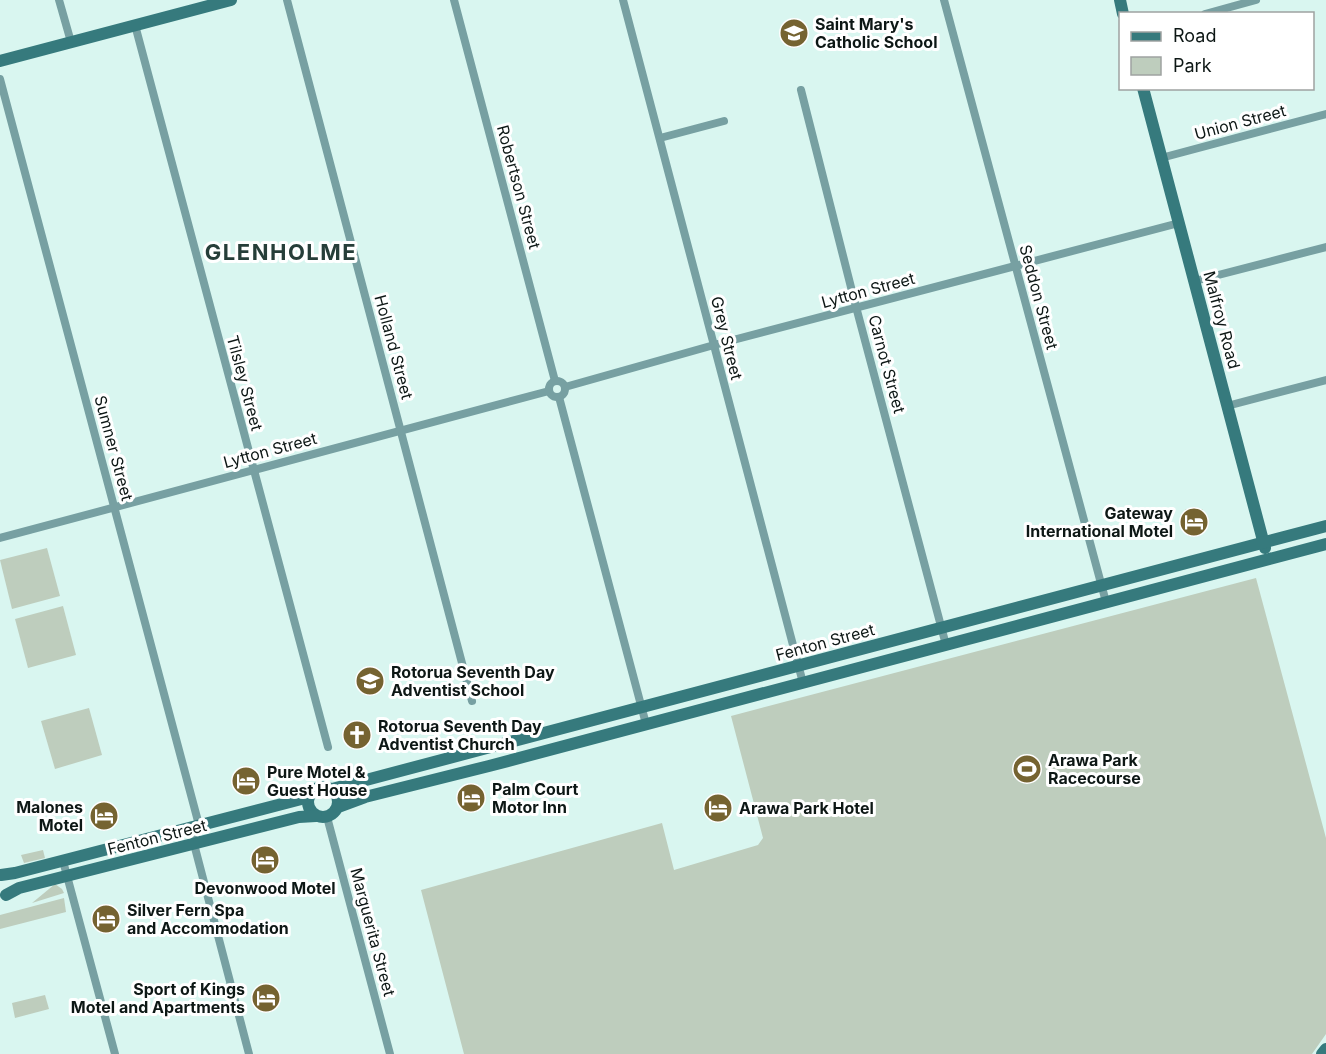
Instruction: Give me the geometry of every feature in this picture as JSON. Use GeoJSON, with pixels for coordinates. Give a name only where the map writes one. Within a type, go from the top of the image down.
{"type":"FeatureCollection","features":[{"type":"Feature","properties":{"kind":"main road"},"geometry":{"type":"LineString","coordinates":[[0,61],[226,1]]}},
{"type":"Feature","properties":{"kind":"main road","name":"Malfroy Road"},"geometry":{"type":"LineString","coordinates":[[1144,90],[1268,559]]}},
{"type":"Feature","properties":{"kind":"main road","name":"Fenton Street"},"geometry":{"type":"LineString","coordinates":[[332,789],[1326,526]]}},
{"type":"Feature","properties":{"kind":"main road","name":"Fenton Street"},"geometry":{"type":"LineString","coordinates":[[338,807],[354,800],[1326,544]]}},
{"type":"Feature","properties":{"kind":"main road"},"geometry":{"type":"LineString","coordinates":[[485,749],[489,766]]}},
{"type":"Feature","properties":{"kind":"main road"},"geometry":{"type":"LineString","coordinates":[[321,787],[332,789],[338,798],[338,807],[334,813],[322,817],[309,807],[309,797],[321,787]]}},
{"type":"Feature","properties":{"kind":"main road","name":"Fenton Street"},"geometry":{"type":"LineString","coordinates":[[1,874],[15,873],[63,861],[309,797]]}},
{"type":"Feature","properties":{"kind":"main road","name":"Fenton Street"},"geometry":{"type":"LineString","coordinates":[[3,898],[19,888],[299,817],[322,817]]}},
{"type":"Feature","properties":{"kind":"main road"},"geometry":{"type":"LineString","coordinates":[[1,874],[7,885],[3,898]]}},
{"type":"Feature","properties":{"kind":"main road"},"geometry":{"type":"LineString","coordinates":[[1322,1054],[1326,1049]]}},
{"type":"Feature","properties":{"kind":"street"},"geometry":{"type":"LineString","coordinates":[[59,0],[71,42]]}},
{"type":"Feature","properties":{"kind":"street","name":"Holland Street"},"geometry":{"type":"LineString","coordinates":[[287,0],[472,701]]}},
{"type":"Feature","properties":{"kind":"street","name":"Robertson Street"},"geometry":{"type":"LineString","coordinates":[[454,0],[555,381]]}},
{"type":"Feature","properties":{"kind":"street","name":"Grey Street"},"geometry":{"type":"LineString","coordinates":[[623,0],[803,683]]}},
{"type":"Feature","properties":{"kind":"street","name":"Seddon Street"},"geometry":{"type":"LineString","coordinates":[[944,0],[1106,602]]}},
{"type":"Feature","properties":{"kind":"street"},"geometry":{"type":"LineString","coordinates":[[1212,12],[1256,0]]}},
{"type":"Feature","properties":{"kind":"street","name":"Tilsley Street"},"geometry":{"type":"LineString","coordinates":[[135,25],[328,747]]}},
{"type":"Feature","properties":{"kind":"street","name":"Sumner Street"},"geometry":{"type":"LineString","coordinates":[[0,79],[199,825]]}},
{"type":"Feature","properties":{"kind":"street","name":"Carnot Street"},"geometry":{"type":"LineString","coordinates":[[801,90],[946,645]]}},
{"type":"Feature","properties":{"kind":"street","name":"Union Street"},"geometry":{"type":"LineString","coordinates":[[1161,158],[1326,114]]}},
{"type":"Feature","properties":{"kind":"street"},"geometry":{"type":"LineString","coordinates":[[660,138],[724,121]]}},
{"type":"Feature","properties":{"kind":"street","name":"Lytton Street"},"geometry":{"type":"LineString","coordinates":[[565,387],[714,345],[1179,223]]}},
{"type":"Feature","properties":{"kind":"street"},"geometry":{"type":"LineString","coordinates":[[1195,281],[1326,247]]}},
{"type":"Feature","properties":{"kind":"street"},"geometry":{"type":"LineString","coordinates":[[1227,406],[1326,380]]}},
{"type":"Feature","properties":{"kind":"street"},"geometry":{"type":"LineString","coordinates":[[555,381],[562,382],[565,387],[564,394],[559,397],[554,397],[549,391],[550,384],[555,381]]}},
{"type":"Feature","properties":{"kind":"street","name":"Lytton Street"},"geometry":{"type":"LineString","coordinates":[[0,538],[549,391]]}},
{"type":"Feature","properties":{"kind":"street"},"geometry":{"type":"LineString","coordinates":[[559,397],[646,724]]}},
{"type":"Feature","properties":{"kind":"street","name":"Marguerita Street"},"geometry":{"type":"LineString","coordinates":[[322,817],[390,1054]]}},
{"type":"Feature","properties":{"kind":"street"},"geometry":{"type":"LineString","coordinates":[[199,825],[194,844],[249,1054]]}},
{"type":"Feature","properties":{"kind":"street"},"geometry":{"type":"LineString","coordinates":[[63,861],[115,1054]]}},
{"type":"Feature","properties":{"kind":"green space"},"geometry":{"type":"Polygon","coordinates":[[[47,548],[60,596],[12,609],[0,560],[47,548]]]}},
{"type":"Feature","properties":{"kind":"green space","name":"Arawa Park Racecourse"},"geometry":{"type":"Polygon","coordinates":[[[1256,578],[1326,838],[1326,1034],[1312,1054],[464,1054],[421,890],[662,823],[674,870],[758,845],[763,838],[731,716],[1256,578]]]}},
{"type":"Feature","properties":{"kind":"green space"},"geometry":{"type":"Polygon","coordinates":[[[63,606],[76,655],[28,668],[15,619],[63,606]]]}},
{"type":"Feature","properties":{"kind":"green space"},"geometry":{"type":"Polygon","coordinates":[[[89,708],[102,755],[55,769],[41,721],[89,708]]]}},
{"type":"Feature","properties":{"kind":"green space"},"geometry":{"type":"Polygon","coordinates":[[[43,850],[45,858],[24,863],[21,855],[43,850]]]}},
{"type":"Feature","properties":{"kind":"green space"},"geometry":{"type":"Polygon","coordinates":[[[55,884],[64,893],[32,903],[55,884]]]}},
{"type":"Feature","properties":{"kind":"green space"},"geometry":{"type":"Polygon","coordinates":[[[64,898],[66,912],[0,929],[0,915],[64,898]]]}},
{"type":"Feature","properties":{"kind":"green space"},"geometry":{"type":"Polygon","coordinates":[[[45,995],[49,1009],[15,1018],[12,1003],[45,995]]]}},
{"type":"Feature","properties":{"kind":"place","name":"Saint Mary's Catholic School"},"geometry":{"type":"Point","coordinates":[794,33]}},
{"type":"Feature","properties":{"kind":"place","name":"Gateway International Motel"},"geometry":{"type":"Point","coordinates":[1194,522]}},
{"type":"Feature","properties":{"kind":"place","name":"Rotorua Seventh Day Adventist School"},"geometry":{"type":"Point","coordinates":[370,681]}},
{"type":"Feature","properties":{"kind":"place","name":"Rotorua Seventh Day Adventist Church"},"geometry":{"type":"Point","coordinates":[357,735]}},
{"type":"Feature","properties":{"kind":"place","name":"Arawa Park Racecourse"},"geometry":{"type":"Point","coordinates":[1027,769]}},
{"type":"Feature","properties":{"kind":"place","name":"Pure Motel & Guest House"},"geometry":{"type":"Point","coordinates":[246,781]}},
{"type":"Feature","properties":{"kind":"place","name":"Palm Court Motor Inn"},"geometry":{"type":"Point","coordinates":[471,798]}},
{"type":"Feature","properties":{"kind":"place","name":"Arawa Park Hotel"},"geometry":{"type":"Point","coordinates":[718,808]}},
{"type":"Feature","properties":{"kind":"place","name":"Malones Motel"},"geometry":{"type":"Point","coordinates":[104,816]}},
{"type":"Feature","properties":{"kind":"place","name":"Devonwood Motel"},"geometry":{"type":"Point","coordinates":[265,860]}},
{"type":"Feature","properties":{"kind":"place","name":"Silver Fern Spa and Accommodation"},"geometry":{"type":"Point","coordinates":[106,919]}},
{"type":"Feature","properties":{"kind":"place","name":"Sport of Kings Motel and Apartments"},"geometry":{"type":"Point","coordinates":[266,998]}},
{"type":"Feature","properties":{"kind":"district","name":"GLENHOLME"},"geometry":{"type":"Point","coordinates":[281,252]}}]}
